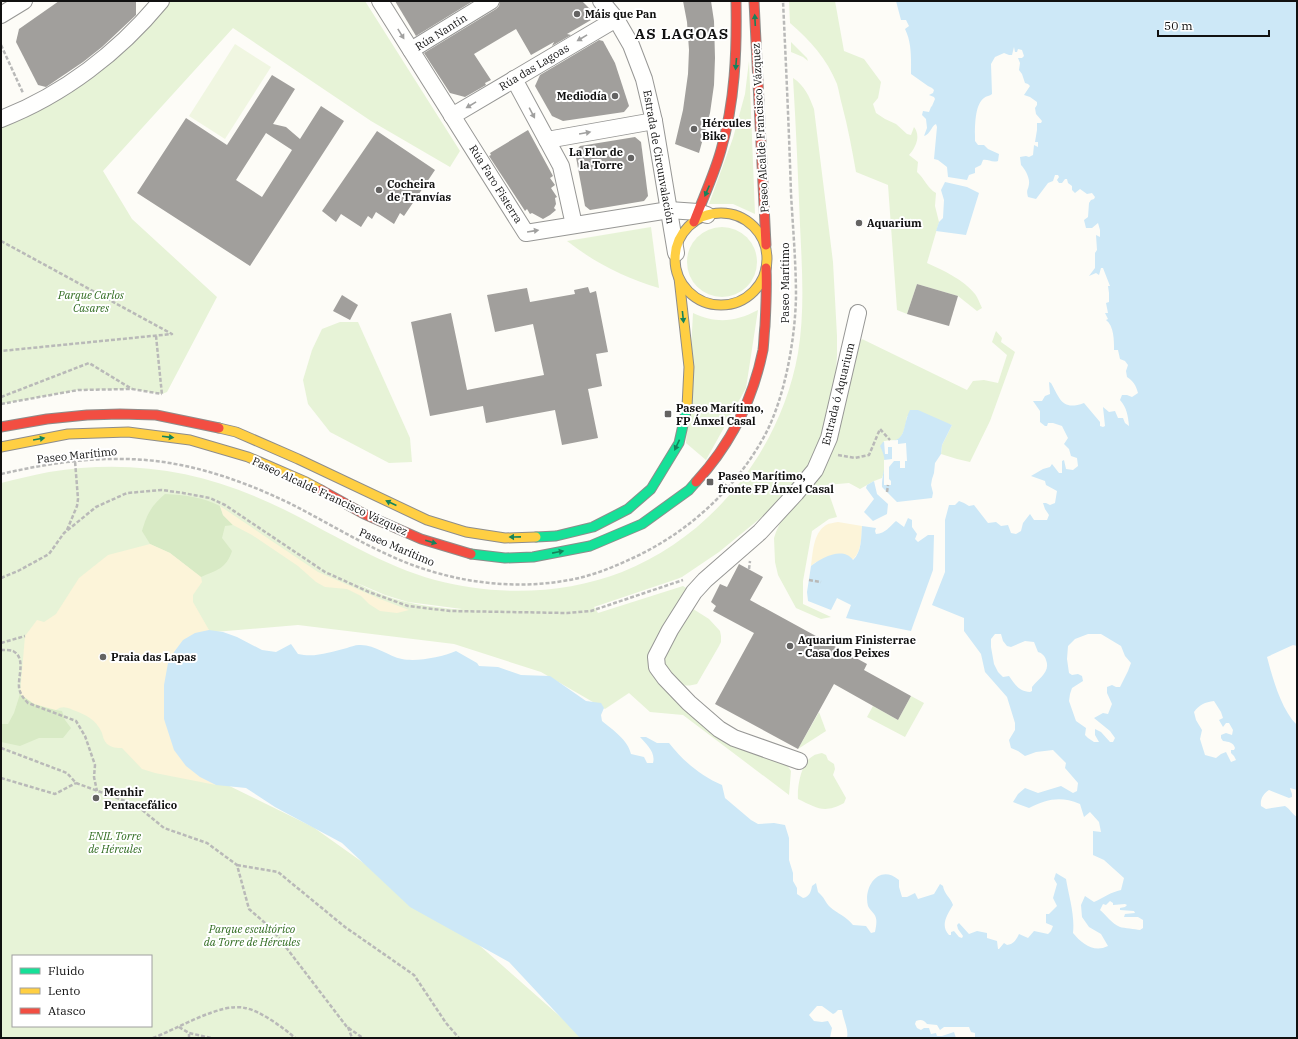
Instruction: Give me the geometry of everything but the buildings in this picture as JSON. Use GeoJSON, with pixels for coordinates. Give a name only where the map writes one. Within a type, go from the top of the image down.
{"type":"FeatureCollection","features":[{"type":"Feature","properties":{"kind":"main road","name":"Paseo Alcalde Francisco Vázquez"},"geometry":{"type":"LineString","coordinates":[[700,217],[721,148],[734,83],[737,26],[736,1]]}},
{"type":"Feature","properties":{"kind":"main road","name":"Paseo Alcalde Francisco Vázquez"},"geometry":{"type":"LineString","coordinates":[[754,1],[767,255]]}},
{"type":"Feature","properties":{"kind":"main road"},"geometry":{"type":"LineString","coordinates":[[720,213],[734,215],[746,221],[757,230],[764,241],[767,255],[766,268],[761,282],[752,293],[740,301],[726,305],[712,304],[698,299],[687,290],[679,278],[676,265],[676,253],[679,240],[685,230],[700,217],[720,213]]}},
{"type":"Feature","properties":{"kind":"main road","name":"Paseo Alcalde Francisco Vázquez"},"geometry":{"type":"LineString","coordinates":[[1,447],[68,434],[128,432],[190,440],[248,457],[306,482],[364,514],[421,539],[474,555],[505,558],[533,557],[590,546],[642,524],[689,490],[708,469],[730,436],[747,404],[763,349],[767,290],[766,268]]}},
{"type":"Feature","properties":{"kind":"main road","name":"Paseo Alcalde Francisco Vázquez"},"geometry":{"type":"LineString","coordinates":[[1,427],[46,419],[81,416],[120,414],[156,415],[236,432],[298,459],[427,520],[466,532],[505,538],[556,536],[593,526],[628,508],[651,489],[678,443],[687,405],[689,366],[679,278]]}},
{"type":"Feature","properties":{"kind":"street"},"geometry":{"type":"LineString","coordinates":[[1,15],[24,1]]}},
{"type":"Feature","properties":{"kind":"street"},"geometry":{"type":"LineString","coordinates":[[1,119],[58,90],[84,73],[130,36],[161,1]]}},
{"type":"Feature","properties":{"kind":"street","name":"Rúa Faro Fisterra"},"geometry":{"type":"LineString","coordinates":[[380,1],[526,233],[669,210],[700,217]]}},
{"type":"Feature","properties":{"kind":"street","name":"Rúa Nantín"},"geometry":{"type":"LineString","coordinates":[[411,50],[491,1]]}},
{"type":"Feature","properties":{"kind":"street","name":"Estrada de Circunvalación"},"geometry":{"type":"LineString","coordinates":[[601,1],[616,19],[631,45],[644,79],[654,121],[676,253]]}},
{"type":"Feature","properties":{"kind":"street","name":"Paseo Alcalde Francisco Vázquez"},"geometry":{"type":"LineString","coordinates":[[730,1],[737,26]]}},
{"type":"Feature","properties":{"kind":"street","name":"Rúa das Lagoas"},"geometry":{"type":"LineString","coordinates":[[452,116],[616,19]]}},
{"type":"Feature","properties":{"kind":"street"},"geometry":{"type":"LineString","coordinates":[[514,79],[561,166],[574,225]]}},
{"type":"Feature","properties":{"kind":"street"},"geometry":{"type":"LineString","coordinates":[[547,140],[654,121]]}},
{"type":"Feature","properties":{"kind":"street","name":"Entrada ó Aquarium"},"geometry":{"type":"LineString","coordinates":[[799,761],[734,738],[719,729],[684,698],[665,678],[657,667],[656,656],[670,630],[694,592],[716,568],[764,527],[796,494],[815,470],[829,438],[858,313]]}},
{"type":"Feature","properties":{"kind":"path","name":"Paseo Marítimo"},"geometry":{"type":"LineString","coordinates":[[1,474],[27,468],[75,461],[124,458],[173,463],[203,469],[251,486],[289,503],[361,542],[407,562],[440,574],[494,584],[542,584],[569,580],[610,569],[667,540],[686,527],[708,508],[744,468],[765,434],[779,400],[790,352],[796,298],[783,1]]}},
{"type":"Feature","properties":{"kind":"path"},"geometry":{"type":"LineString","coordinates":[[1,45],[29,106]]}},
{"type":"Feature","properties":{"kind":"path"},"geometry":{"type":"LineString","coordinates":[[1,241],[172,334],[1,351]]}},
{"type":"Feature","properties":{"kind":"path"},"geometry":{"type":"LineString","coordinates":[[783,250],[784,266]]}},
{"type":"Feature","properties":{"kind":"path"},"geometry":{"type":"LineString","coordinates":[[1,404],[78,390],[132,389],[162,394],[156,336]]}},
{"type":"Feature","properties":{"kind":"path"},"geometry":{"type":"LineString","coordinates":[[1,397],[89,363],[132,389]]}},
{"type":"Feature","properties":{"kind":"path"},"geometry":{"type":"LineString","coordinates":[[855,458],[869,455],[880,429],[890,440]]}},
{"type":"Feature","properties":{"kind":"path"},"geometry":{"type":"LineString","coordinates":[[1,578],[18,571],[49,554],[66,530],[77,506],[78,499],[75,461]]}},
{"type":"Feature","properties":{"kind":"path"},"geometry":{"type":"LineString","coordinates":[[714,486],[719,480]]}},
{"type":"Feature","properties":{"kind":"path"},"geometry":{"type":"LineString","coordinates":[[886,492],[888,485]]}},
{"type":"Feature","properties":{"kind":"path"},"geometry":{"type":"LineString","coordinates":[[66,530],[96,507],[127,493],[162,490],[194,494],[225,504],[325,572],[369,592],[408,606],[450,611],[567,613],[591,611],[687,578]]}},
{"type":"Feature","properties":{"kind":"path"},"geometry":{"type":"LineString","coordinates":[[809,580],[821,582]]}},
{"type":"Feature","properties":{"kind":"path"},"geometry":{"type":"LineString","coordinates":[[1,643],[25,636]]}},
{"type":"Feature","properties":{"kind":"path"},"geometry":{"type":"LineString","coordinates":[[1,650],[13,651],[18,655],[21,662],[20,687],[22,697],[28,703],[76,721],[85,736],[95,764],[94,777],[97,791]]}},
{"type":"Feature","properties":{"kind":"path"},"geometry":{"type":"LineString","coordinates":[[1,748],[67,773],[76,783],[136,805],[164,828],[207,843],[237,865],[278,872],[345,927],[414,975],[446,1023],[459,1038]]}},
{"type":"Feature","properties":{"kind":"path"},"geometry":{"type":"LineString","coordinates":[[1,778],[56,794],[76,783]]}},
{"type":"Feature","properties":{"kind":"path"},"geometry":{"type":"LineString","coordinates":[[237,865],[249,909],[272,929],[347,1027],[352,1038]]}},
{"type":"Feature","properties":{"kind":"path"},"geometry":{"type":"LineString","coordinates":[[153,1038],[219,1010],[231,1007],[246,1008],[265,1017],[295,1038]]}},
{"type":"Feature","properties":{"kind":"path"},"geometry":{"type":"LineString","coordinates":[[179,1027],[189,1033],[211,1038]]}},
{"type":"Feature","properties":{"kind":"path"},"geometry":{"type":"LineString","coordinates":[[347,1027],[362,1038]]}},
{"type":"Feature","properties":{"kind":"path"},"geometry":{"type":"LineString","coordinates":[[189,1033],[189,1038]]}},
{"type":"Feature","properties":{"kind":"green space","name":"Parque Carlos Casares"},"geometry":{"type":"Polygon","coordinates":[[[161,1],[365,1],[460,151],[450,167],[371,121],[233,28],[103,171],[132,219],[217,297],[167,392],[162,394],[132,389],[78,390],[1,404],[1,119],[51,95],[161,1]]]}},
{"type":"Feature","properties":{"kind":"green space"},"geometry":{"type":"Polygon","coordinates":[[[789,1],[835,1],[844,51],[864,59],[881,82],[878,98],[873,104],[876,113],[896,124],[907,134],[911,135],[914,127],[916,130],[917,141],[914,149],[909,155],[918,162],[917,172],[930,189],[936,193],[935,206],[939,222],[927,263],[965,284],[975,294],[982,308],[977,311],[958,296],[917,284],[907,314],[897,310],[888,185],[856,172],[837,84],[828,66],[817,50],[790,23],[789,1]]]}},
{"type":"Feature","properties":{"kind":"green space"},"geometry":{"type":"Polygon","coordinates":[[[791,42],[807,58],[808,61],[791,52],[791,42]]]}},
{"type":"Feature","properties":{"kind":"green space"},"geometry":{"type":"Polygon","coordinates":[[[235,44],[271,67],[225,139],[189,116],[235,44]]]}},
{"type":"Feature","properties":{"kind":"green space"},"geometry":{"type":"Polygon","coordinates":[[[749,61],[755,214],[733,204],[709,204],[733,138],[745,94],[749,61]]]}},
{"type":"Feature","properties":{"kind":"green space","name":"ENIL Torre de Hércules"},"geometry":{"type":"Polygon","coordinates":[[[793,78],[804,88],[814,109],[833,262],[837,355],[835,390],[828,421],[809,468],[788,494],[719,552],[682,577],[594,607],[598,613],[683,586],[688,589],[652,653],[669,692],[787,765],[791,771],[789,795],[683,715],[650,712],[629,693],[605,709],[541,672],[454,644],[298,625],[214,632],[209,776],[313,827],[479,945],[572,1027],[588,1038],[1,1038],[1,483],[49,472],[81,468],[144,468],[174,472],[233,488],[262,499],[379,559],[435,580],[482,589],[529,591],[553,589],[600,580],[622,572],[655,556],[686,536],[713,512],[738,485],[759,455],[776,423],[789,388],[798,353],[802,321],[802,257],[793,78]],[[357,583],[386,596],[406,602],[450,609],[462,609],[408,602],[385,595],[357,583]]]}},
{"type":"Feature","properties":{"kind":"green space"},"geometry":{"type":"Polygon","coordinates":[[[651,227],[659,288],[622,275],[599,263],[567,241],[651,227]]]}},
{"type":"Feature","properties":{"kind":"green space"},"geometry":{"type":"Polygon","coordinates":[[[722,227],[735,230],[747,237],[754,249],[757,262],[754,275],[747,287],[735,294],[722,297],[709,294],[697,287],[690,275],[687,262],[690,249],[697,237],[709,230],[722,227]]]}},
{"type":"Feature","properties":{"kind":"green space"},"geometry":{"type":"Polygon","coordinates":[[[758,310],[746,388],[706,460],[686,443],[693,313],[710,319],[726,320],[742,317],[758,310]]]}},
{"type":"Feature","properties":{"kind":"green space"},"geometry":{"type":"Polygon","coordinates":[[[340,322],[358,322],[410,438],[412,462],[389,463],[330,432],[308,404],[303,380],[312,350],[322,329],[340,322]]]}},
{"type":"Feature","properties":{"kind":"green space"},"geometry":{"type":"Polygon","coordinates":[[[996,331],[1002,338],[1001,342],[1015,352],[990,421],[970,462],[941,454],[942,445],[952,425],[907,416],[904,430],[899,439],[883,442],[885,460],[882,478],[860,489],[849,483],[826,485],[837,517],[829,519],[812,531],[803,581],[803,604],[831,617],[821,619],[796,608],[778,575],[775,562],[774,538],[780,523],[799,500],[855,349],[862,339],[967,390],[973,381],[984,380],[998,383],[1007,355],[992,342],[996,331]]]}},
{"type":"Feature","properties":{"kind":"green space"},"geometry":{"type":"Polygon","coordinates":[[[165,494],[207,500],[220,506],[223,515],[233,525],[225,526],[222,538],[232,551],[230,557],[224,565],[201,577],[170,553],[150,544],[142,531],[150,511],[156,502],[165,494]]]}},
{"type":"Feature","properties":{"kind":"green space"},"geometry":{"type":"Polygon","coordinates":[[[690,607],[709,619],[720,631],[721,642],[697,684],[687,686],[681,684],[676,679],[668,670],[663,661],[690,607]]]}},
{"type":"Feature","properties":{"kind":"green space"},"geometry":{"type":"Polygon","coordinates":[[[20,694],[40,705],[50,709],[62,711],[65,720],[71,728],[63,738],[39,738],[20,746],[1,742],[1,724],[8,724],[14,713],[20,694]]]}},
{"type":"Feature","properties":{"kind":"green space"},"geometry":{"type":"Polygon","coordinates":[[[911,696],[924,703],[905,737],[867,717],[873,706],[898,720],[911,696]]]}},
{"type":"Feature","properties":{"kind":"green space"},"geometry":{"type":"Polygon","coordinates":[[[819,712],[826,731],[798,749],[819,712]]]}},
{"type":"Feature","properties":{"kind":"green space"},"geometry":{"type":"Polygon","coordinates":[[[822,753],[826,755],[828,760],[834,764],[835,769],[833,775],[846,798],[844,803],[826,809],[816,807],[798,799],[799,782],[805,764],[814,755],[822,753]]]}},
{"type":"Feature","properties":{"kind":"sand"},"geometry":{"type":"Polygon","coordinates":[[[220,506],[318,572],[409,610],[397,613],[380,611],[369,604],[361,596],[347,589],[325,587],[316,582],[298,566],[252,535],[233,525],[223,515],[220,506]]]}},
{"type":"Feature","properties":{"kind":"sand"},"geometry":{"type":"Polygon","coordinates":[[[838,522],[862,526],[858,553],[852,560],[850,557],[816,562],[811,566],[814,544],[818,533],[826,525],[838,522]]]}},
{"type":"Feature","properties":{"kind":"sand","name":"Praia das Lapas"},"geometry":{"type":"Polygon","coordinates":[[[150,544],[170,553],[201,577],[202,582],[193,595],[193,602],[209,630],[189,647],[190,756],[216,785],[142,769],[122,748],[116,748],[107,744],[100,728],[90,718],[62,707],[56,710],[34,704],[20,694],[25,636],[37,620],[44,622],[56,614],[79,578],[108,555],[150,544]]]}},
{"type":"Feature","properties":{"kind":"water"},"geometry":{"type":"Polygon","coordinates":[[[896,1],[1297,1],[1297,646],[1293,645],[1267,657],[1282,702],[1286,711],[1297,725],[1297,790],[1290,788],[1292,797],[1289,798],[1269,790],[1262,797],[1261,806],[1266,809],[1285,806],[1297,817],[1297,1038],[975,1038],[975,1033],[971,1032],[969,1027],[944,1027],[940,1030],[937,1025],[927,1024],[921,1020],[916,1021],[915,1024],[917,1028],[921,1030],[924,1028],[929,1028],[931,1034],[936,1033],[937,1036],[954,1032],[956,1038],[847,1038],[847,1031],[842,1010],[838,1010],[833,1014],[822,1006],[817,1006],[809,1015],[814,1021],[828,1021],[832,1028],[830,1038],[580,1038],[509,962],[410,907],[342,843],[275,807],[246,788],[216,785],[200,777],[186,766],[174,750],[164,719],[164,685],[168,663],[174,652],[183,640],[195,633],[209,630],[223,632],[237,637],[262,650],[276,652],[291,644],[298,654],[304,655],[322,654],[359,645],[370,646],[408,660],[429,658],[456,651],[477,663],[479,666],[498,667],[521,675],[550,676],[586,701],[601,703],[604,708],[601,715],[602,721],[627,744],[631,754],[644,757],[647,763],[653,763],[653,755],[650,748],[640,737],[646,737],[657,743],[669,743],[680,756],[693,767],[722,785],[725,798],[751,820],[758,824],[774,823],[785,825],[789,838],[789,860],[793,873],[793,881],[797,888],[797,894],[803,898],[807,897],[812,886],[816,883],[818,892],[828,905],[848,919],[853,925],[866,926],[871,933],[875,932],[876,918],[868,906],[867,899],[870,885],[879,876],[885,874],[892,875],[899,880],[899,887],[902,897],[907,897],[915,893],[918,899],[934,894],[940,884],[943,886],[953,905],[945,920],[946,932],[951,935],[951,932],[954,931],[959,937],[962,938],[963,936],[957,925],[959,923],[969,934],[977,931],[987,933],[987,938],[997,941],[999,949],[1004,943],[1007,945],[1013,943],[1019,934],[1028,938],[1034,931],[1048,934],[1051,931],[1053,926],[1046,923],[1046,914],[1049,914],[1057,906],[1053,898],[1057,884],[1054,879],[1056,873],[1066,879],[1072,913],[1073,933],[1084,944],[1093,948],[1103,948],[1108,946],[1101,934],[1089,927],[1082,917],[1081,905],[1085,896],[1094,902],[1121,890],[1124,878],[1104,860],[1093,855],[1093,831],[1101,832],[1099,822],[1090,812],[1084,817],[1080,804],[1066,800],[1060,799],[1042,802],[1029,808],[1013,802],[1018,794],[1025,788],[1038,793],[1061,786],[1073,793],[1077,791],[1078,783],[1065,768],[1066,763],[1053,750],[1036,752],[1025,756],[1011,748],[1009,740],[1015,730],[1015,723],[1007,697],[985,672],[981,654],[964,631],[964,618],[932,605],[945,572],[945,520],[949,505],[955,505],[959,501],[969,506],[974,505],[988,523],[996,522],[1001,526],[1008,525],[1011,533],[1016,534],[1021,531],[1023,523],[1030,514],[1034,520],[1047,520],[1049,515],[1043,503],[1050,505],[1055,503],[1057,491],[1046,485],[1045,481],[1031,476],[1050,467],[1052,464],[1059,473],[1062,473],[1062,461],[1064,460],[1066,469],[1073,470],[1078,466],[1077,458],[1071,456],[1069,449],[1064,444],[1068,438],[1062,426],[1048,423],[1047,426],[1045,426],[1040,422],[1040,411],[1033,401],[1042,401],[1045,396],[1050,394],[1049,382],[1066,404],[1071,406],[1084,403],[1100,422],[1100,426],[1105,426],[1103,407],[1109,412],[1115,411],[1118,418],[1123,418],[1125,423],[1129,426],[1127,412],[1120,400],[1122,395],[1132,397],[1138,393],[1134,384],[1127,377],[1126,371],[1128,365],[1125,361],[1120,359],[1118,350],[1114,350],[1112,329],[1106,320],[1108,319],[1105,313],[1108,313],[1106,303],[1109,302],[1108,286],[1110,286],[1103,268],[1101,268],[1099,275],[1096,273],[1089,276],[1095,268],[1095,253],[1097,250],[1096,235],[1100,237],[1100,230],[1098,223],[1092,228],[1086,228],[1084,220],[1088,217],[1089,203],[1095,197],[1092,193],[1087,194],[1080,189],[1075,193],[1067,179],[1065,179],[1062,183],[1059,183],[1057,180],[1059,177],[1058,175],[1055,175],[1053,181],[1048,183],[1036,199],[1028,197],[1027,191],[1029,179],[1026,171],[1021,165],[1020,157],[1029,157],[1033,155],[1034,145],[1038,147],[1038,142],[1035,142],[1037,123],[1041,123],[1042,121],[1036,114],[1035,108],[1037,102],[1024,95],[1030,86],[1025,83],[1019,70],[1020,63],[1018,58],[1022,58],[1024,56],[1022,50],[1018,49],[1017,52],[1015,52],[1014,47],[1012,55],[1004,53],[995,57],[991,64],[992,94],[985,97],[981,101],[978,106],[976,118],[975,141],[978,145],[984,145],[988,149],[999,154],[998,161],[994,162],[983,160],[981,165],[975,168],[975,173],[969,175],[967,180],[948,177],[947,167],[938,160],[934,159],[936,124],[928,134],[924,136],[927,128],[926,119],[922,115],[923,111],[929,112],[932,106],[935,99],[929,95],[933,93],[934,90],[911,74],[910,45],[905,29],[909,26],[906,20],[901,20],[896,1]],[[995,634],[991,639],[994,664],[998,672],[1003,677],[1009,676],[1015,685],[1020,689],[1030,692],[1032,691],[1032,687],[1047,668],[1045,657],[1038,652],[1034,642],[1025,641],[1011,647],[1007,646],[1003,641],[1001,634],[995,634]],[[1088,634],[1075,639],[1068,646],[1067,659],[1069,673],[1072,675],[1078,674],[1082,676],[1083,681],[1072,688],[1070,694],[1069,701],[1076,721],[1086,728],[1085,735],[1094,742],[1099,742],[1095,735],[1095,729],[1101,732],[1110,742],[1113,742],[1115,738],[1110,731],[1094,718],[1103,713],[1108,714],[1112,704],[1107,693],[1107,687],[1112,685],[1120,687],[1131,663],[1125,656],[1121,646],[1101,634],[1088,634]],[[1214,701],[1205,703],[1198,707],[1194,712],[1196,720],[1202,730],[1200,739],[1205,755],[1216,758],[1226,752],[1231,762],[1236,760],[1231,753],[1231,750],[1234,750],[1235,748],[1232,743],[1223,741],[1221,738],[1221,735],[1226,733],[1232,735],[1233,730],[1229,723],[1226,723],[1223,727],[1219,720],[1223,718],[1221,712],[1214,701]],[[1110,901],[1106,905],[1103,904],[1100,910],[1117,926],[1140,930],[1143,928],[1143,920],[1138,917],[1124,917],[1125,914],[1135,913],[1134,911],[1120,910],[1120,908],[1127,905],[1113,905],[1110,901]]]}},
{"type":"Feature","properties":{"kind":"water"},"geometry":{"type":"Polygon","coordinates":[[[945,182],[967,187],[979,193],[966,235],[936,231],[939,222],[943,218],[944,200],[941,190],[945,182]]]}},
{"type":"Feature","properties":{"kind":"water"},"geometry":{"type":"Polygon","coordinates":[[[910,410],[918,410],[952,425],[942,445],[941,454],[935,463],[931,485],[933,493],[932,498],[897,502],[882,487],[885,462],[880,446],[883,442],[897,440],[901,437],[910,410]]]}},
{"type":"Feature","properties":{"kind":"water"},"geometry":{"type":"Polygon","coordinates":[[[874,481],[877,494],[888,504],[887,514],[873,521],[864,512],[874,499],[866,488],[867,485],[874,481]]]}},
{"type":"Feature","properties":{"kind":"water"},"geometry":{"type":"Polygon","coordinates":[[[908,518],[912,520],[912,527],[917,534],[915,539],[918,542],[928,535],[934,535],[933,570],[911,631],[846,618],[851,605],[837,598],[831,610],[808,601],[807,592],[811,566],[826,557],[838,554],[849,556],[853,560],[860,549],[862,526],[876,528],[876,534],[885,531],[896,521],[904,527],[908,518]]]}},
{"type":"Feature","properties":{"kind":"pier"},"geometry":{"type":"Polygon","coordinates":[[[898,440],[898,444],[906,443],[907,461],[905,461],[905,468],[900,468],[900,461],[894,461],[889,467],[889,479],[891,481],[891,485],[884,485],[884,460],[892,459],[892,447],[888,447],[888,454],[885,454],[884,441],[898,440]]]}},
{"type":"Feature","properties":{"kind":"traffic: fast"},"geometry":{"type":"LineString","coordinates":[[536,537],[556,536],[593,527],[628,509],[651,489],[679,443],[687,407]]}},
{"type":"Feature","properties":{"kind":"traffic: fast"},"geometry":{"type":"LineString","coordinates":[[471,554],[505,558],[533,557],[590,546],[642,524],[689,490],[696,482]]}},
{"type":"Feature","properties":{"kind":"traffic: slow"},"geometry":{"type":"LineString","coordinates":[[721,213],[738,217],[753,227],[763,242],[767,259],[763,276],[753,291],[738,301],[721,305],[704,301],[689,291],[679,276],[675,259],[679,242],[689,227],[704,217],[721,213]]}},
{"type":"Feature","properties":{"kind":"traffic: slow"},"geometry":{"type":"LineString","coordinates":[[679,278],[689,367],[687,407]]}},
{"type":"Feature","properties":{"kind":"traffic: slow"},"geometry":{"type":"LineString","coordinates":[[219,428],[236,432],[298,459],[427,520],[466,532],[505,538],[536,537]]}},
{"type":"Feature","properties":{"kind":"traffic: slow"},"geometry":{"type":"LineString","coordinates":[[1,447],[68,434],[128,432],[190,440],[248,457],[321,490]]}},
{"type":"Feature","properties":{"kind":"traffic: jam"},"geometry":{"type":"LineString","coordinates":[[694,222],[712,177],[726,132],[734,76],[736,1]]}},
{"type":"Feature","properties":{"kind":"traffic: jam"},"geometry":{"type":"LineString","coordinates":[[754,1],[766,245]]}},
{"type":"Feature","properties":{"kind":"traffic: jam"},"geometry":{"type":"LineString","coordinates":[[696,482],[730,437],[746,404],[759,368],[763,350],[765,326],[766,268]]}},
{"type":"Feature","properties":{"kind":"traffic: jam"},"geometry":{"type":"LineString","coordinates":[[1,427],[47,419],[87,415],[120,414],[156,415],[219,428]]}},
{"type":"Feature","properties":{"kind":"traffic: jam"},"geometry":{"type":"LineString","coordinates":[[321,490],[364,514],[421,539],[471,554]]}},
{"type":"Feature","properties":{"kind":"place","name":"Máis que Pan"},"geometry":{"type":"Point","coordinates":[577,14]}},
{"type":"Feature","properties":{"kind":"place","name":"Mediodía"},"geometry":{"type":"Point","coordinates":[615,96]}},
{"type":"Feature","properties":{"kind":"place","name":"Hércules Bike"},"geometry":{"type":"Point","coordinates":[694,129]}},
{"type":"Feature","properties":{"kind":"place","name":"La Flor de la Torre"},"geometry":{"type":"Point","coordinates":[631,158]}},
{"type":"Feature","properties":{"kind":"place","name":"Cocheira de Tranvías"},"geometry":{"type":"Point","coordinates":[379,190]}},
{"type":"Feature","properties":{"kind":"place","name":"Aquarium"},"geometry":{"type":"Point","coordinates":[859,223]}},
{"type":"Feature","properties":{"kind":"place","name":"Paseo Marítimo, FP Ánxel Casal"},"geometry":{"type":"Point","coordinates":[668,414]}},
{"type":"Feature","properties":{"kind":"place","name":"Paseo Marítimo, fronte FP Ánxel Casal"},"geometry":{"type":"Point","coordinates":[710,482]}},
{"type":"Feature","properties":{"kind":"place","name":"Aquarium Finisterrae - Casa dos Peixes"},"geometry":{"type":"Point","coordinates":[790,646]}},
{"type":"Feature","properties":{"kind":"place","name":"Praia das Lapas"},"geometry":{"type":"Point","coordinates":[103,657]}},
{"type":"Feature","properties":{"kind":"place","name":"Menhir Pentacefálico"},"geometry":{"type":"Point","coordinates":[96,798]}},
{"type":"Feature","properties":{"kind":"district","name":"AS LAGOAS"},"geometry":{"type":"Point","coordinates":[682,34]}},
{"type":"Feature","properties":{"kind":"park label","name":"Parque escultórico da Torre de Hércules"},"geometry":{"type":"Point","coordinates":[252,935]}}]}
